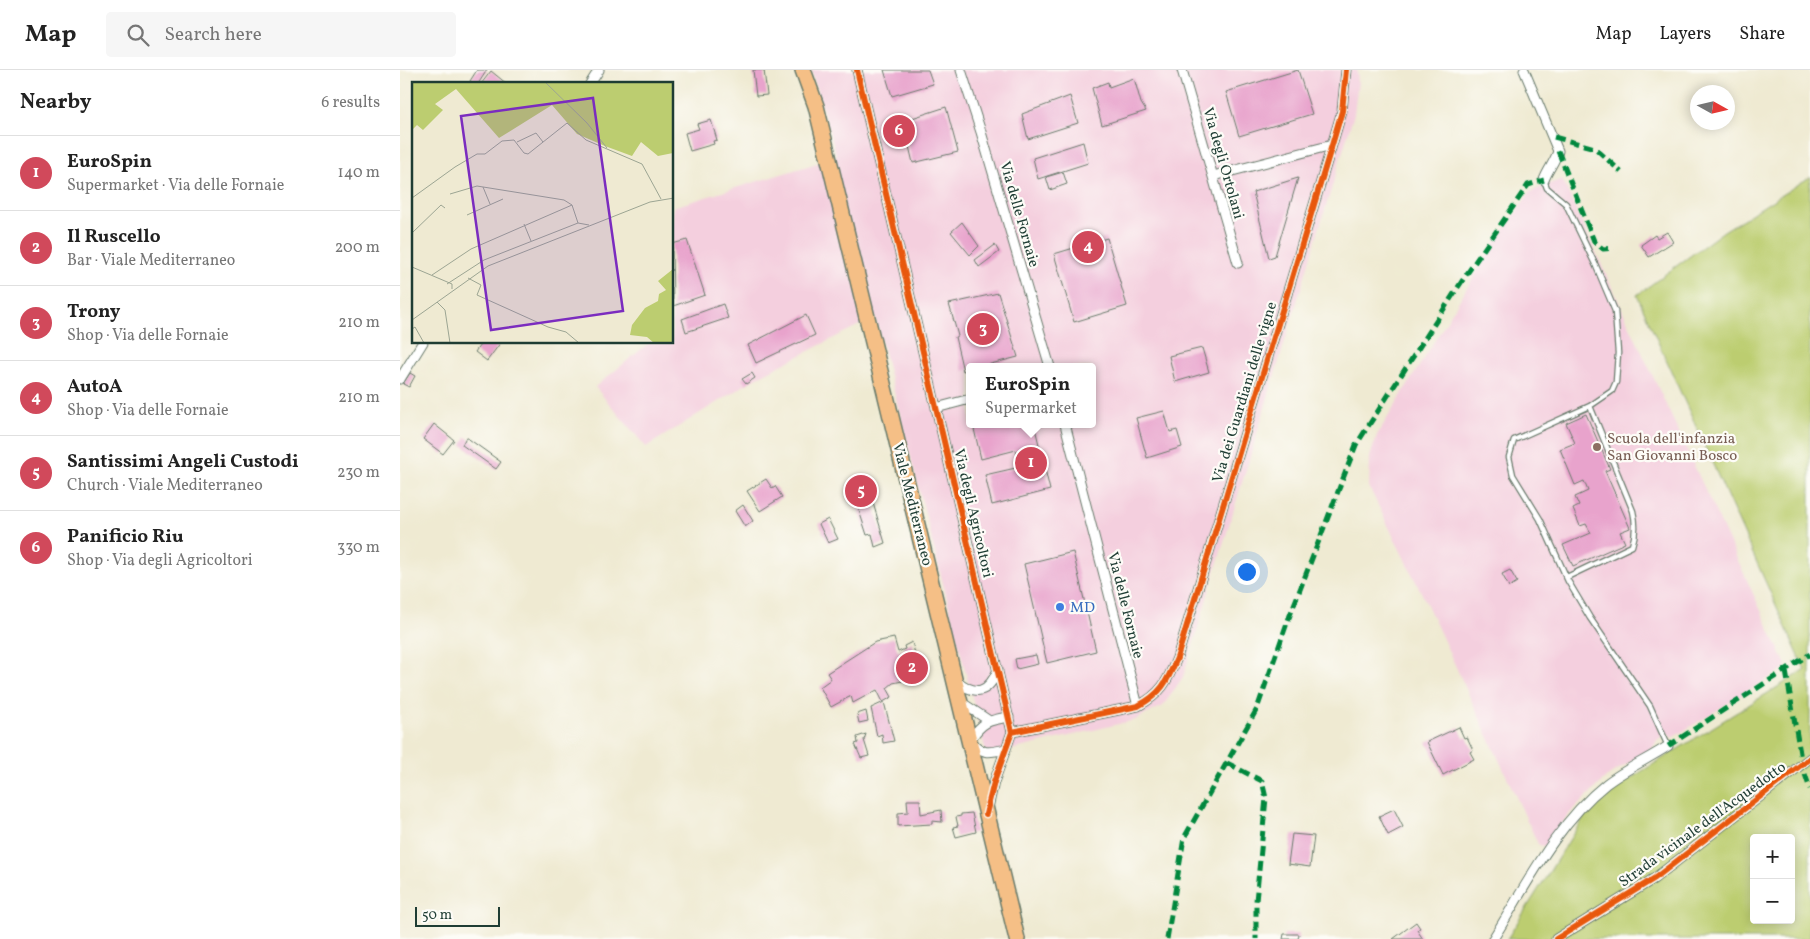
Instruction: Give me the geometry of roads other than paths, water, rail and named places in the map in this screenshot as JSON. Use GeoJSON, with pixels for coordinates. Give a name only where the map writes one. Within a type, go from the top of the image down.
{"type":"FeatureCollection","features":[{"type":"Feature","properties":{"kind":"main road","name":"Viale Mediterraneo"},"geometry":{"type":"LineString","coordinates":[[803,70],[816,106],[1017,939]]}},
{"type":"Feature","properties":{"kind":"street"},"geometry":{"type":"LineString","coordinates":[[591,82],[599,70]]}},
{"type":"Feature","properties":{"kind":"street","name":"Via degli Agricoltori"},"geometry":{"type":"LineString","coordinates":[[857,70],[1012,732]]}},
{"type":"Feature","properties":{"kind":"street","name":"Via delle Fornaie"},"geometry":{"type":"LineString","coordinates":[[961,70],[982,132],[1049,363]]}},
{"type":"Feature","properties":{"kind":"street","name":"Via degli Ortolani"},"geometry":{"type":"LineString","coordinates":[[1182,70],[1238,263]]}},
{"type":"Feature","properties":{"kind":"street","name":"Via dei Guardiani delle vigne"},"geometry":{"type":"LineString","coordinates":[[1138,706],[1154,698],[1167,682],[1177,658],[1342,111],[1346,70]]}},
{"type":"Feature","properties":{"kind":"street"},"geometry":{"type":"LineString","coordinates":[[1524,70],[1554,137],[1558,151],[1556,160],[1547,171],[1544,180]]}},
{"type":"Feature","properties":{"kind":"street"},"geometry":{"type":"LineString","coordinates":[[1213,176],[1332,145]]}},
{"type":"Feature","properties":{"kind":"street"},"geometry":{"type":"LineString","coordinates":[[400,379],[421,344]]}},
{"type":"Feature","properties":{"kind":"street"},"geometry":{"type":"LineString","coordinates":[[936,408],[966,400]]}},
{"type":"Feature","properties":{"kind":"street","name":"Via delle Fornaie"},"geometry":{"type":"LineString","coordinates":[[1066,428],[1138,706]]}},
{"type":"Feature","properties":{"kind":"street"},"geometry":{"type":"LineString","coordinates":[[956,680],[967,689],[983,690],[992,684],[998,670]]}},
{"type":"Feature","properties":{"kind":"street"},"geometry":{"type":"LineString","coordinates":[[961,702],[988,720]]}},
{"type":"Feature","properties":{"kind":"street"},"geometry":{"type":"LineString","coordinates":[[986,814],[994,782],[1012,732],[1138,706]]}},
{"type":"Feature","properties":{"kind":"street"},"geometry":{"type":"LineString","coordinates":[[1006,749],[990,752],[978,750],[970,740],[977,729],[988,720],[1009,717]]}},
{"type":"Feature","properties":{"kind":"street"},"geometry":{"type":"LineString","coordinates":[[1493,939],[1543,858],[1579,809],[1607,783],[1668,746]]}},
{"type":"Feature","properties":{"kind":"street","name":"Strada vicinale dell'Acquedotto"},"geometry":{"type":"LineString","coordinates":[[1556,939],[1655,878],[1810,758]]}},
{"type":"Feature","properties":{"kind":"lane"},"geometry":{"type":"LineString","coordinates":[[1544,180],[1547,188],[1566,204],[1596,266],[1614,311],[1618,353],[1616,382],[1612,391],[1590,406],[1522,434],[1514,440],[1508,457],[1512,475],[1540,519],[1566,576],[1590,618],[1650,706],[1668,746]]}},
{"type":"Feature","properties":{"kind":"lane"},"geometry":{"type":"LineString","coordinates":[[1566,576],[1632,546],[1635,537],[1636,522],[1633,511],[1590,406]]}},
{"type":"Feature","properties":{"kind":"place","name":"Panificio Riu"},"geometry":{"type":"Point","coordinates":[899,131]}},
{"type":"Feature","properties":{"kind":"place","name":"AutoA"},"geometry":{"type":"Point","coordinates":[1088,247]}},
{"type":"Feature","properties":{"kind":"place","name":"Trony"},"geometry":{"type":"Point","coordinates":[983,329]}},
{"type":"Feature","properties":{"kind":"place","name":"Scuola dell'infanzia San Giovanni Bosco"},"geometry":{"type":"Point","coordinates":[1597,447]}},
{"type":"Feature","properties":{"kind":"place","name":"EuroSpin"},"geometry":{"type":"Point","coordinates":[1031,463]}},
{"type":"Feature","properties":{"kind":"place","name":"Santissimi Angeli Custodi"},"geometry":{"type":"Point","coordinates":[861,491]}},
{"type":"Feature","properties":{"kind":"place","name":"MD"},"geometry":{"type":"Point","coordinates":[1060,607]}},
{"type":"Feature","properties":{"kind":"place","name":"Il Ruscello"},"geometry":{"type":"Point","coordinates":[912,668]}}]}
